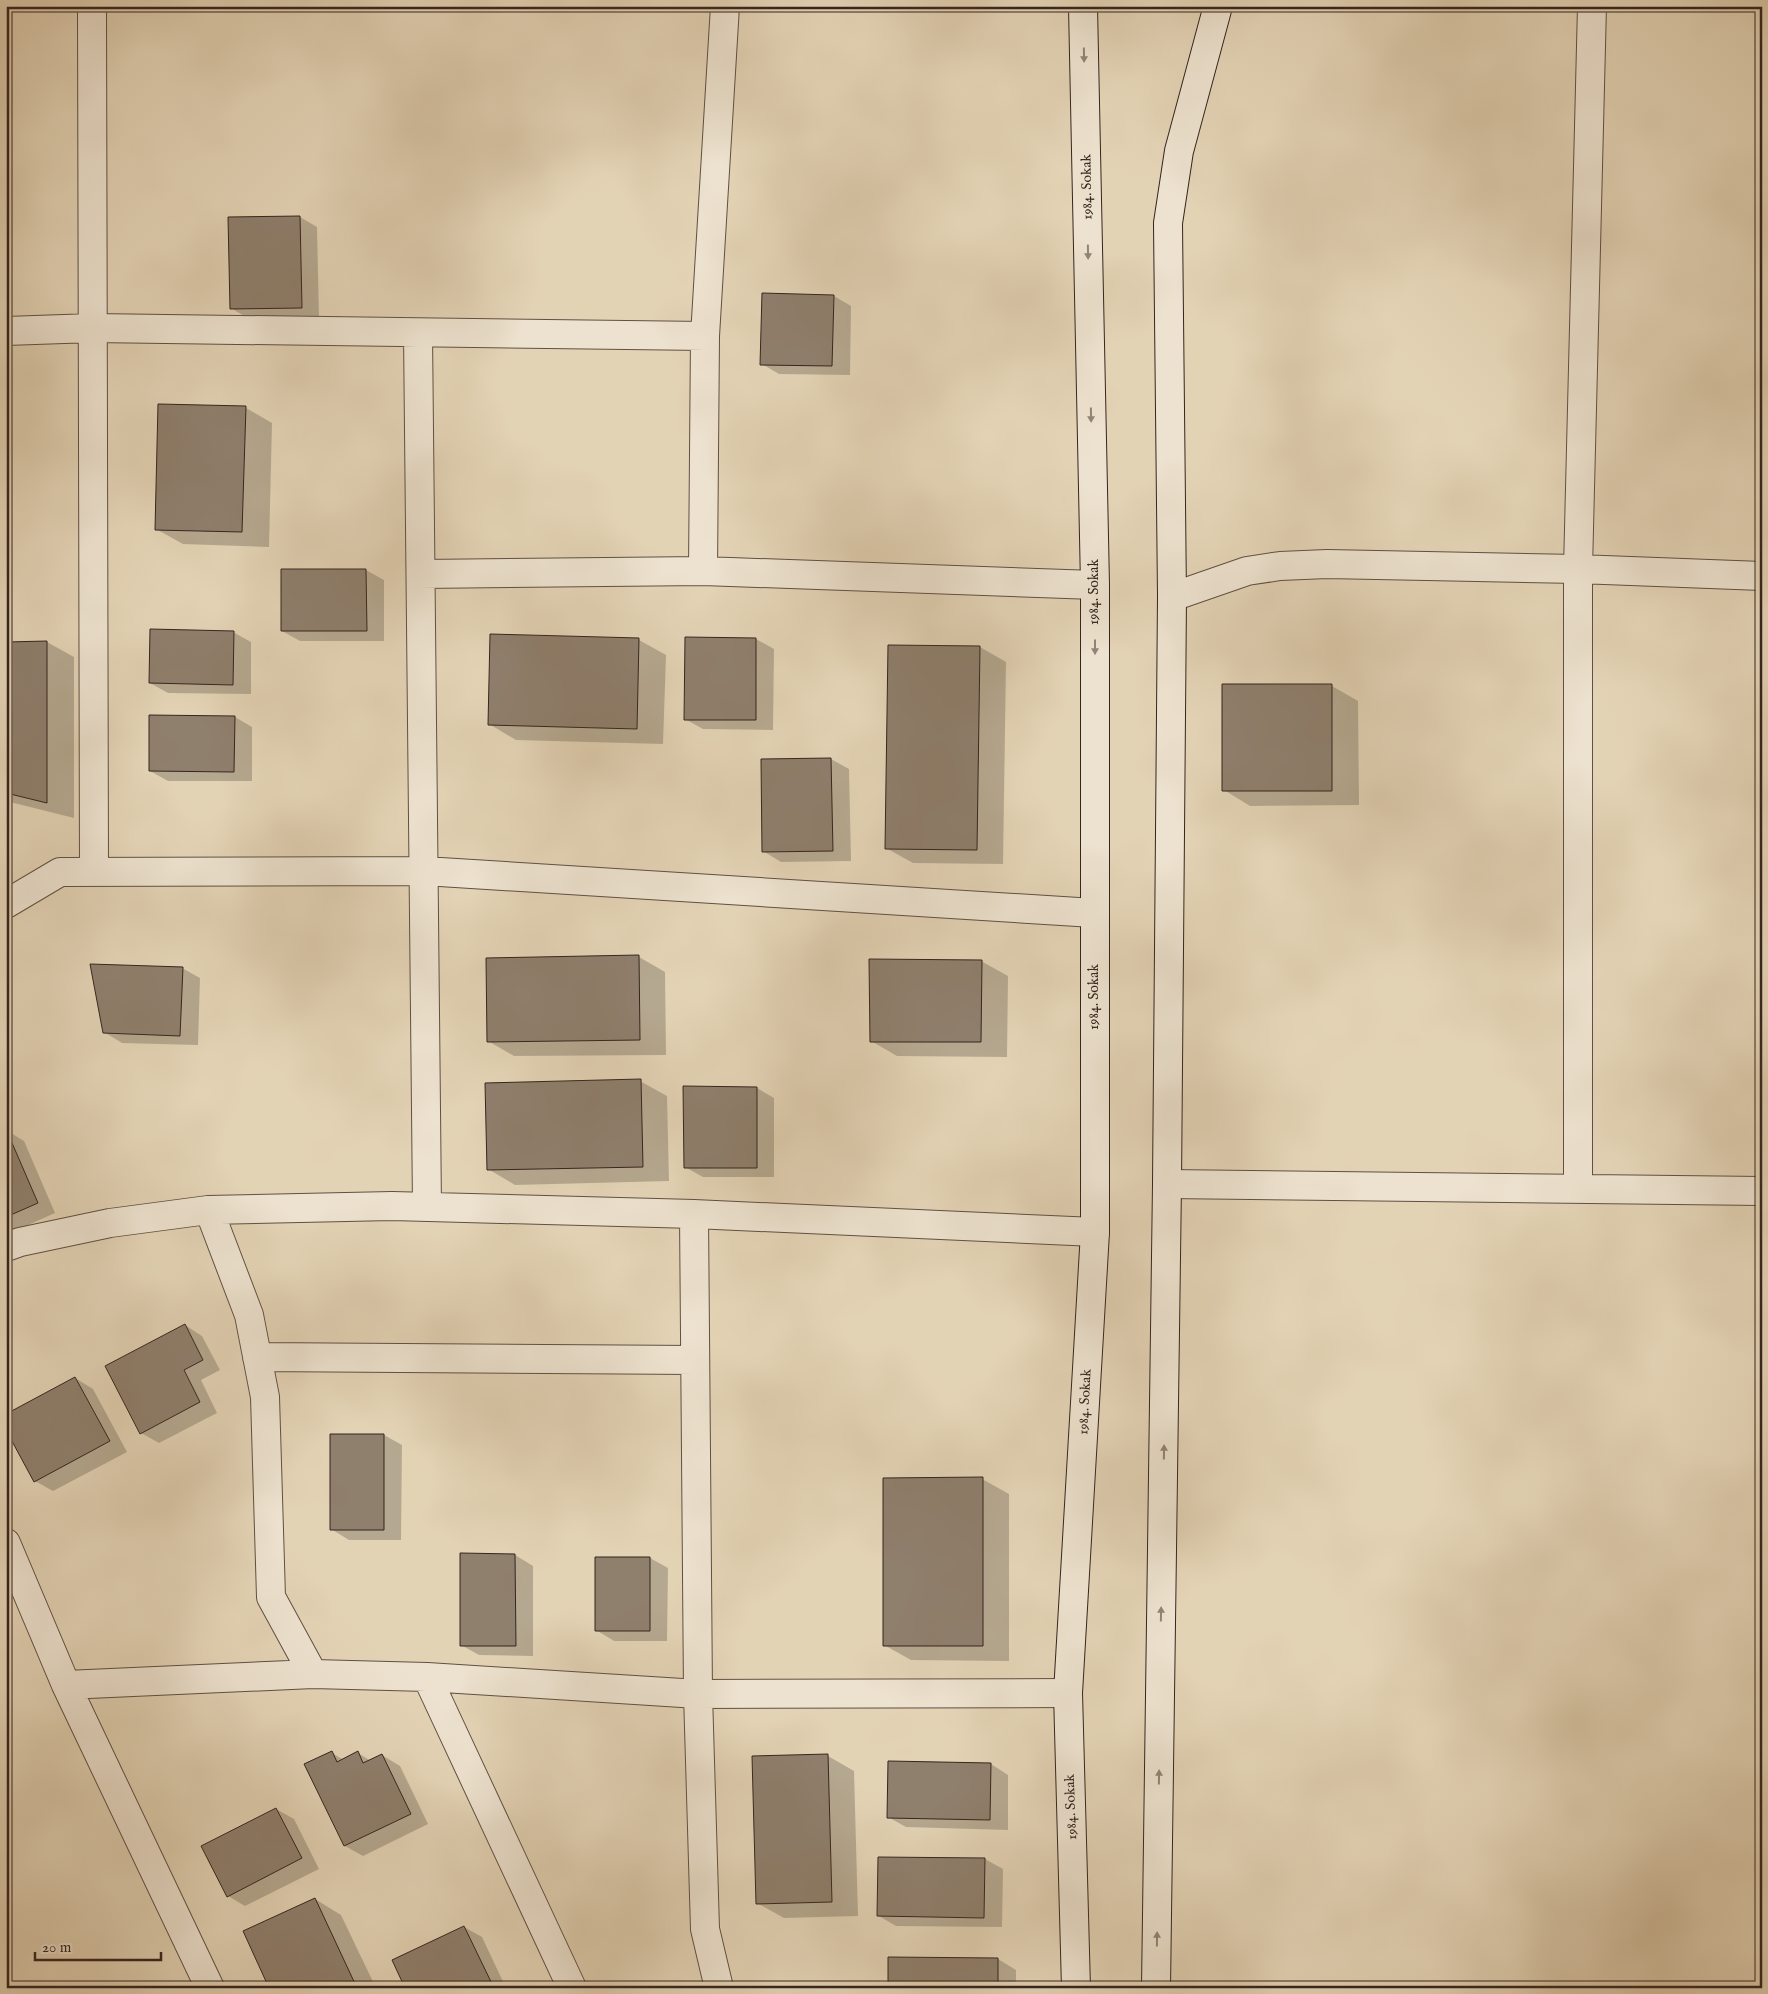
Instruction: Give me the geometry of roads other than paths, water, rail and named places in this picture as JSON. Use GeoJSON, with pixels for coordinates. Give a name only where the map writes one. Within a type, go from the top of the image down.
{"type":"FeatureCollection","features":[{"type":"Feature","properties":{"kind":"street"},"geometry":{"type":"LineString","coordinates":[[92,6],[94,872]]}},
{"type":"Feature","properties":{"kind":"street"},"geometry":{"type":"LineString","coordinates":[[702,571],[705,336],[725,6]]}},
{"type":"Feature","properties":{"kind":"street","name":"1984. Sokak"},"geometry":{"type":"LineString","coordinates":[[1076,1988],[1068,1693],[1095,1232],[1095,585],[1083,6]]}},
{"type":"Feature","properties":{"kind":"street"},"geometry":{"type":"LineString","coordinates":[[1156,1988],[1167,1184],[1172,598],[1168,223],[1179,151],[1218,6]]}},
{"type":"Feature","properties":{"kind":"street"},"geometry":{"type":"LineString","coordinates":[[1578,1189],[1578,569],[1592,6]]}},
{"type":"Feature","properties":{"kind":"street"},"geometry":{"type":"LineString","coordinates":[[6,330],[93,328],[705,336]]}},
{"type":"Feature","properties":{"kind":"street"},"geometry":{"type":"LineString","coordinates":[[418,333],[427,1207]]}},
{"type":"Feature","properties":{"kind":"street"},"geometry":{"type":"LineString","coordinates":[[1172,598],[1248,571],[1280,566],[1327,564],[1578,569],[1762,576]]}},
{"type":"Feature","properties":{"kind":"street"},"geometry":{"type":"LineString","coordinates":[[421,574],[702,571],[1095,585]]}},
{"type":"Feature","properties":{"kind":"street"},"geometry":{"type":"LineString","coordinates":[[6,904],[60,872],[424,871],[1094,913]]}},
{"type":"Feature","properties":{"kind":"street"},"geometry":{"type":"LineString","coordinates":[[1167,1184],[1762,1191]]}},
{"type":"Feature","properties":{"kind":"street"},"geometry":{"type":"LineString","coordinates":[[6,1247],[20,1242],[110,1223],[209,1210],[427,1207],[694,1214],[1095,1232]]}},
{"type":"Feature","properties":{"kind":"street"},"geometry":{"type":"LineString","coordinates":[[209,1210],[249,1315],[265,1398],[271,1597],[313,1674]]}},
{"type":"Feature","properties":{"kind":"street"},"geometry":{"type":"LineString","coordinates":[[694,1214],[698,1694],[705,1929],[719,1988]]}},
{"type":"Feature","properties":{"kind":"street"},"geometry":{"type":"LineString","coordinates":[[257,1357],[695,1360]]}},
{"type":"Feature","properties":{"kind":"street"},"geometry":{"type":"LineString","coordinates":[[6,1543],[66,1685],[210,1988]]}},
{"type":"Feature","properties":{"kind":"street"},"geometry":{"type":"LineString","coordinates":[[66,1685],[313,1674],[427,1677],[698,1694],[1068,1693]]}},
{"type":"Feature","properties":{"kind":"street"},"geometry":{"type":"LineString","coordinates":[[427,1677],[572,1988]]}}]}
